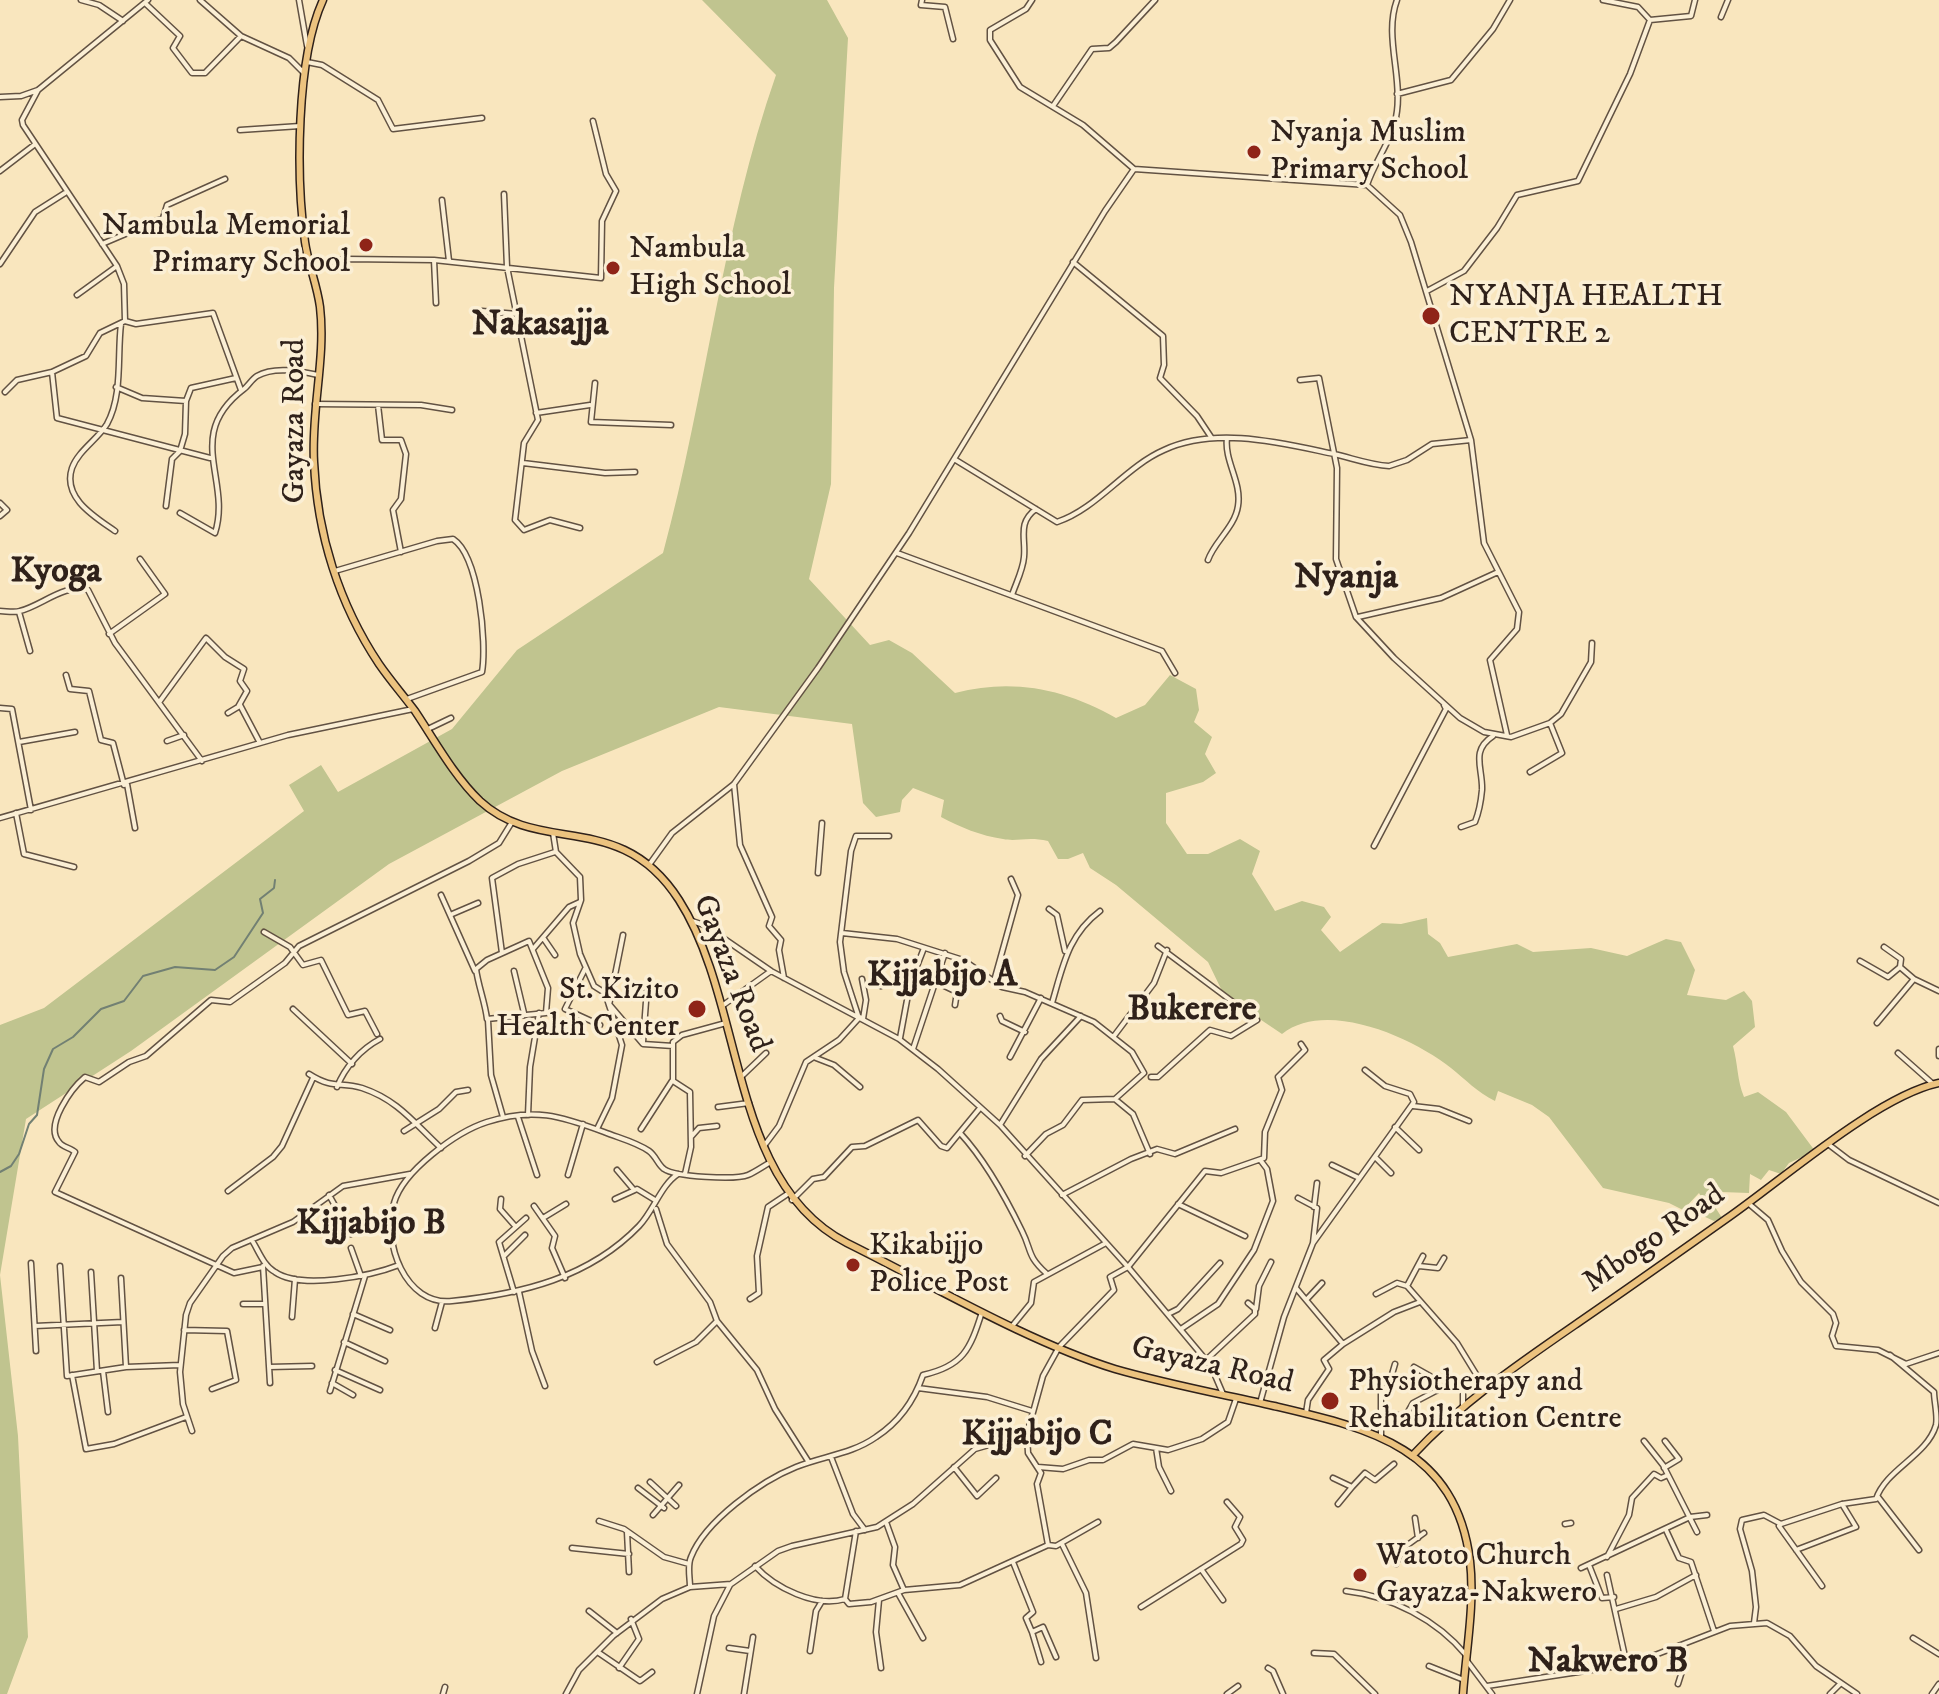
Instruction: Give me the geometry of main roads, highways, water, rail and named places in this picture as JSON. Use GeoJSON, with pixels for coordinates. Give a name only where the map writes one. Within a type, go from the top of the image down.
{"type":"FeatureCollection","features":[{"type":"Feature","properties":{"kind":"main road","name":"Gayaza Road"},"geometry":{"type":"LineString","coordinates":[[323,0],[304,61],[302,126],[303,208],[310,265],[320,306],[315,489],[333,572],[362,636],[466,784],[483,803],[512,822],[607,842],[649,866],[677,897],[689,920],[728,1023],[762,1147],[790,1197],[815,1224],[836,1238],[1013,1325],[1115,1369],[1306,1413],[1381,1436],[1412,1456],[1444,1490],[1467,1542],[1471,1580],[1463,1694]]}},
{"type":"Feature","properties":{"kind":"main road","name":"Mbogo Road"},"geometry":{"type":"LineString","coordinates":[[1412,1456],[1484,1387],[1828,1144],[1892,1102],[1936,1083]]}},
{"type":"Feature","properties":{"kind":"waterway"},"geometry":{"type":"LineString","coordinates":[[0,1172],[11,1166],[19,1154],[29,1124],[37,1115],[44,1069],[53,1049],[73,1037],[101,1009],[124,1001],[143,976],[175,967],[215,970],[234,957],[263,913],[260,899],[274,888],[275,880]]}},
{"type":"Feature","properties":{"kind":"place","name":"Nyanja Muslim Primary School"},"geometry":{"type":"Point","coordinates":[1254,152]}},
{"type":"Feature","properties":{"kind":"place","name":"Nambula Memorial Primary School"},"geometry":{"type":"Point","coordinates":[366,245]}},
{"type":"Feature","properties":{"kind":"place","name":"Nambula High School"},"geometry":{"type":"Point","coordinates":[613,268]}},
{"type":"Feature","properties":{"kind":"place","name":"NYANJA HEALTH CENTRE 2"},"geometry":{"type":"Point","coordinates":[1431,316]}},
{"type":"Feature","properties":{"kind":"place","name":"St. Kizito Health Center"},"geometry":{"type":"Point","coordinates":[697,1009]}},
{"type":"Feature","properties":{"kind":"place","name":"Kikabijjo Police Post"},"geometry":{"type":"Point","coordinates":[853,1265]}},
{"type":"Feature","properties":{"kind":"place","name":"Physiotherapy and Rehabilitation Centre"},"geometry":{"type":"Point","coordinates":[1330,1401]}},
{"type":"Feature","properties":{"kind":"place","name":"Watoto Church Gayaza-Nakwero"},"geometry":{"type":"Point","coordinates":[1360,1575]}},
{"type":"Feature","properties":{"kind":"district","name":"Nakasajja"},"geometry":{"type":"Point","coordinates":[540,327]}},
{"type":"Feature","properties":{"kind":"district","name":"Kyoga"},"geometry":{"type":"Point","coordinates":[56,574]}},
{"type":"Feature","properties":{"kind":"district","name":"Nyanja"},"geometry":{"type":"Point","coordinates":[1346,580]}},
{"type":"Feature","properties":{"kind":"district","name":"Kijjabijo A"},"geometry":{"type":"Point","coordinates":[942,978]}},
{"type":"Feature","properties":{"kind":"district","name":"Bukerere"},"geometry":{"type":"Point","coordinates":[1192,1012]}},
{"type":"Feature","properties":{"kind":"district","name":"Kijjabijo B"},"geometry":{"type":"Point","coordinates":[371,1226]}},
{"type":"Feature","properties":{"kind":"district","name":"Kijjabijo C"},"geometry":{"type":"Point","coordinates":[1037,1437]}},
{"type":"Feature","properties":{"kind":"district","name":"Nakwero B"},"geometry":{"type":"Point","coordinates":[1608,1664]}}]}
